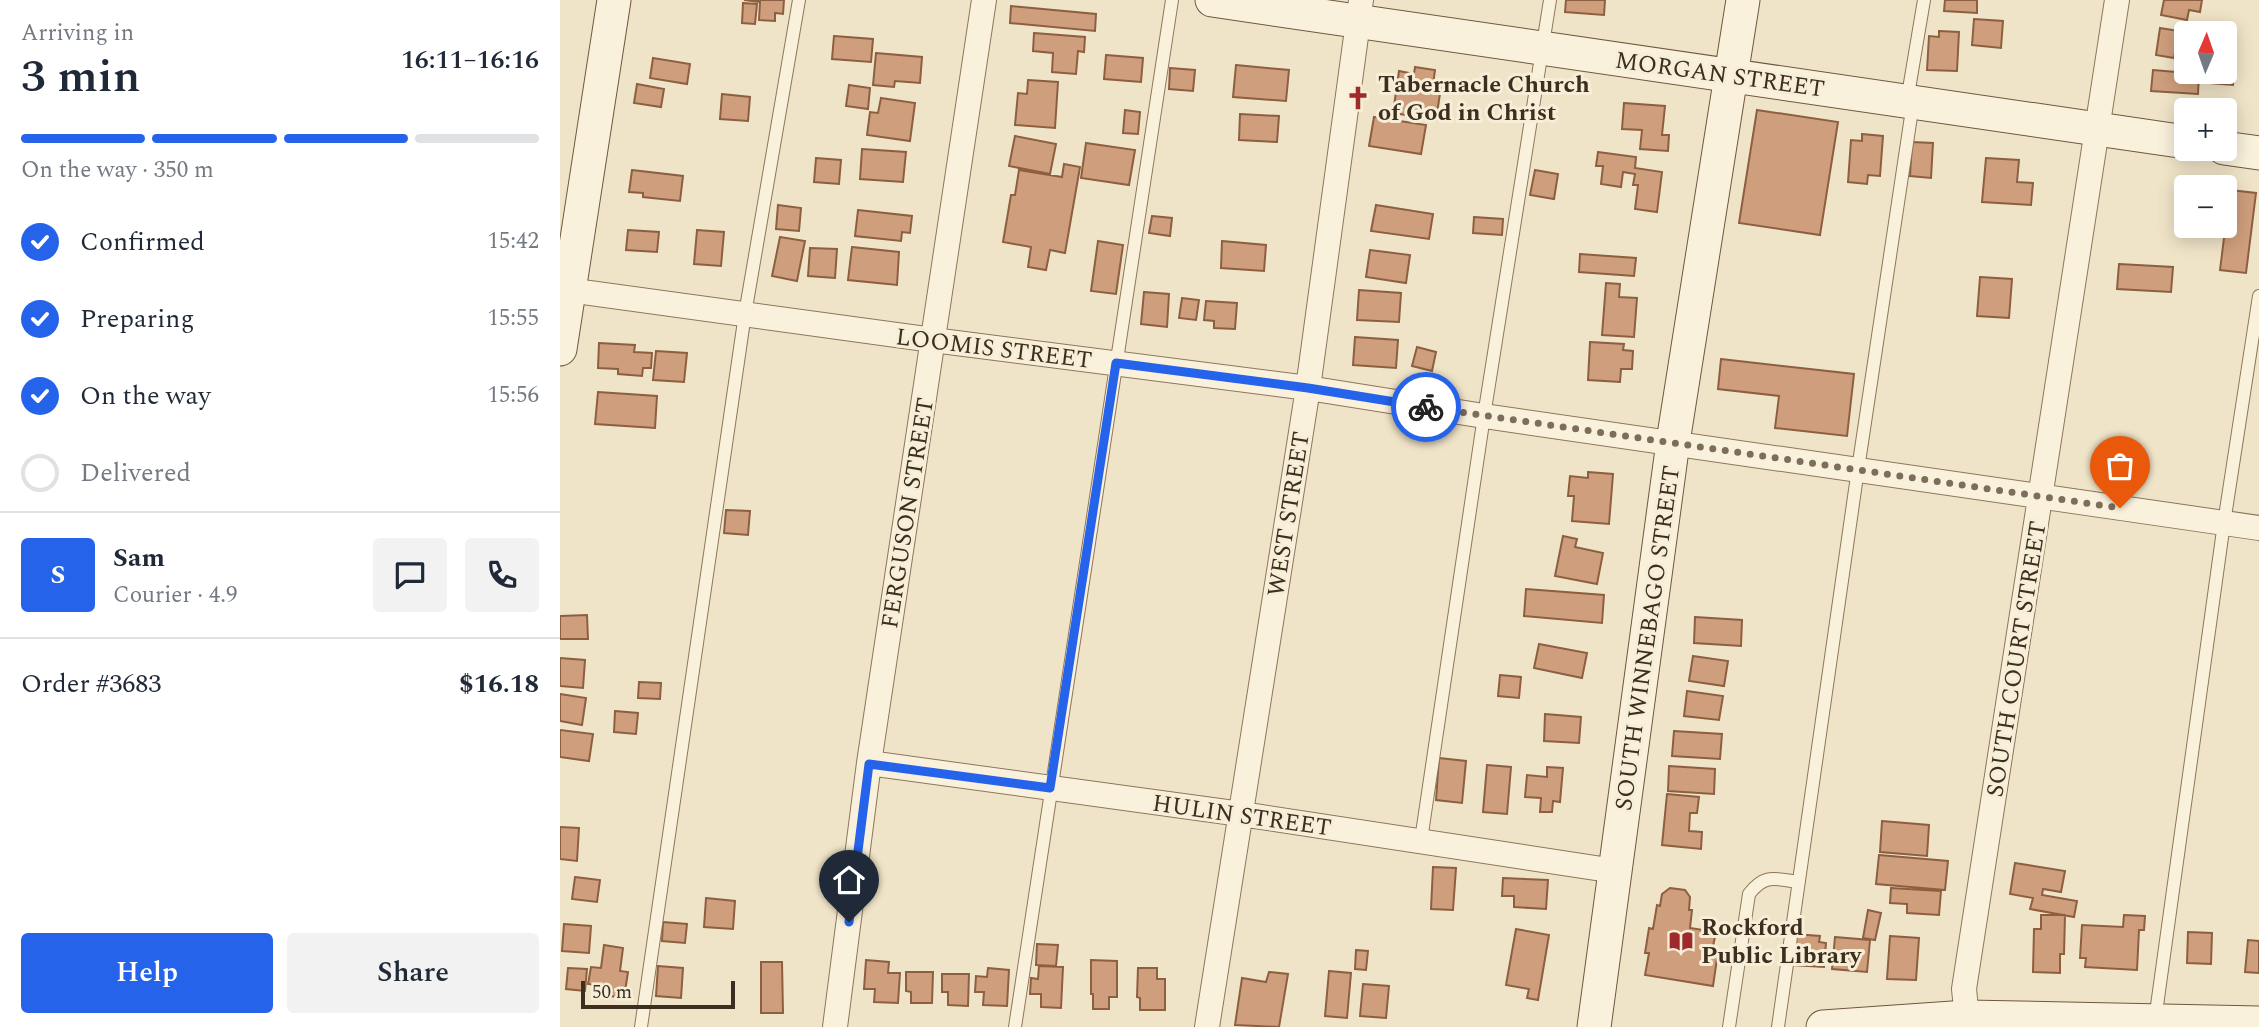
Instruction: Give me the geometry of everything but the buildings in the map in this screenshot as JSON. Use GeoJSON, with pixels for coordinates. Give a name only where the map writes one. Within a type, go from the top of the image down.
{"type":"FeatureCollection","features":[{"type":"Feature","properties":{"kind":"street"},"geometry":{"type":"LineString","coordinates":[[560,349],[565,290],[614,0]]}},
{"type":"Feature","properties":{"kind":"street","name":"FERGUSON STREET"},"geometry":{"type":"LineString","coordinates":[[835,1027],[869,764],[984,0]]}},
{"type":"Feature","properties":{"kind":"street","name":"MORGAN STREET"},"geometry":{"type":"LineString","coordinates":[[1212,0],[1359,10],[1543,50],[1733,75],[2174,140]]}},
{"type":"Feature","properties":{"kind":"street","name":"SOUTH WINNEBAGO STREET"},"geometry":{"type":"LineString","coordinates":[[1594,1027],[1673,442],[1743,0]]}},
{"type":"Feature","properties":{"kind":"street","name":"SOUTH COURT STREET"},"geometry":{"type":"LineString","coordinates":[[1967,1022],[1964,989],[2117,0]]}},
{"type":"Feature","properties":{"kind":"street","name":"WEST STREET"},"geometry":{"type":"LineString","coordinates":[[1207,1027],[1308,388],[1359,10]]}},
{"type":"Feature","properties":{"kind":"street"},"geometry":{"type":"LineString","coordinates":[[2237,150],[2259,153]]}},
{"type":"Feature","properties":{"kind":"street","name":"LOOMIS STREET"},"geometry":{"type":"LineString","coordinates":[[565,290],[1308,388],[2259,528]]}},
{"type":"Feature","properties":{"kind":"street","name":"HULIN STREET"},"geometry":{"type":"LineString","coordinates":[[869,764],[1241,814],[1615,871]]}},
{"type":"Feature","properties":{"kind":"street"},"geometry":{"type":"LineString","coordinates":[[1823,1027],[2155,1020],[2259,1023]]}},
{"type":"Feature","properties":{"kind":"lane"},"geometry":{"type":"LineString","coordinates":[[641,1027],[745,314],[799,0]]}},
{"type":"Feature","properties":{"kind":"lane"},"geometry":{"type":"LineString","coordinates":[[1015,1027],[1172,0]]}},
{"type":"Feature","properties":{"kind":"lane"},"geometry":{"type":"LineString","coordinates":[[1421,840],[1550,0]]}},
{"type":"Feature","properties":{"kind":"lane"},"geometry":{"type":"LineString","coordinates":[[1778,1027],[1924,0]]}},
{"type":"Feature","properties":{"kind":"lane"},"geometry":{"type":"LineString","coordinates":[[2155,1020],[2224,523],[2259,296]]}},
{"type":"Feature","properties":{"kind":"lane"},"geometry":{"type":"LineString","coordinates":[[1729,1027],[1749,894],[1758,882],[1769,878],[1799,882]]}},
{"type":"Feature","properties":{"kind":"way so far"},"geometry":{"type":"LineString","coordinates":[[1426,407],[2120,508]]}},
{"type":"Feature","properties":{"kind":"place","name":"Tabernacle Church of God in Christ"},"geometry":{"type":"Point","coordinates":[1358,98]}},
{"type":"Feature","properties":{"kind":"place","name":"Rockford Public Library"},"geometry":{"type":"Point","coordinates":[1681,941]}},
{"type":"Feature","properties":{"kind":"route"},"geometry":{"type":"LineString","coordinates":[[849,922],[869,764],[1050,788],[1116,363],[1308,388],[1426,407]]}}]}
